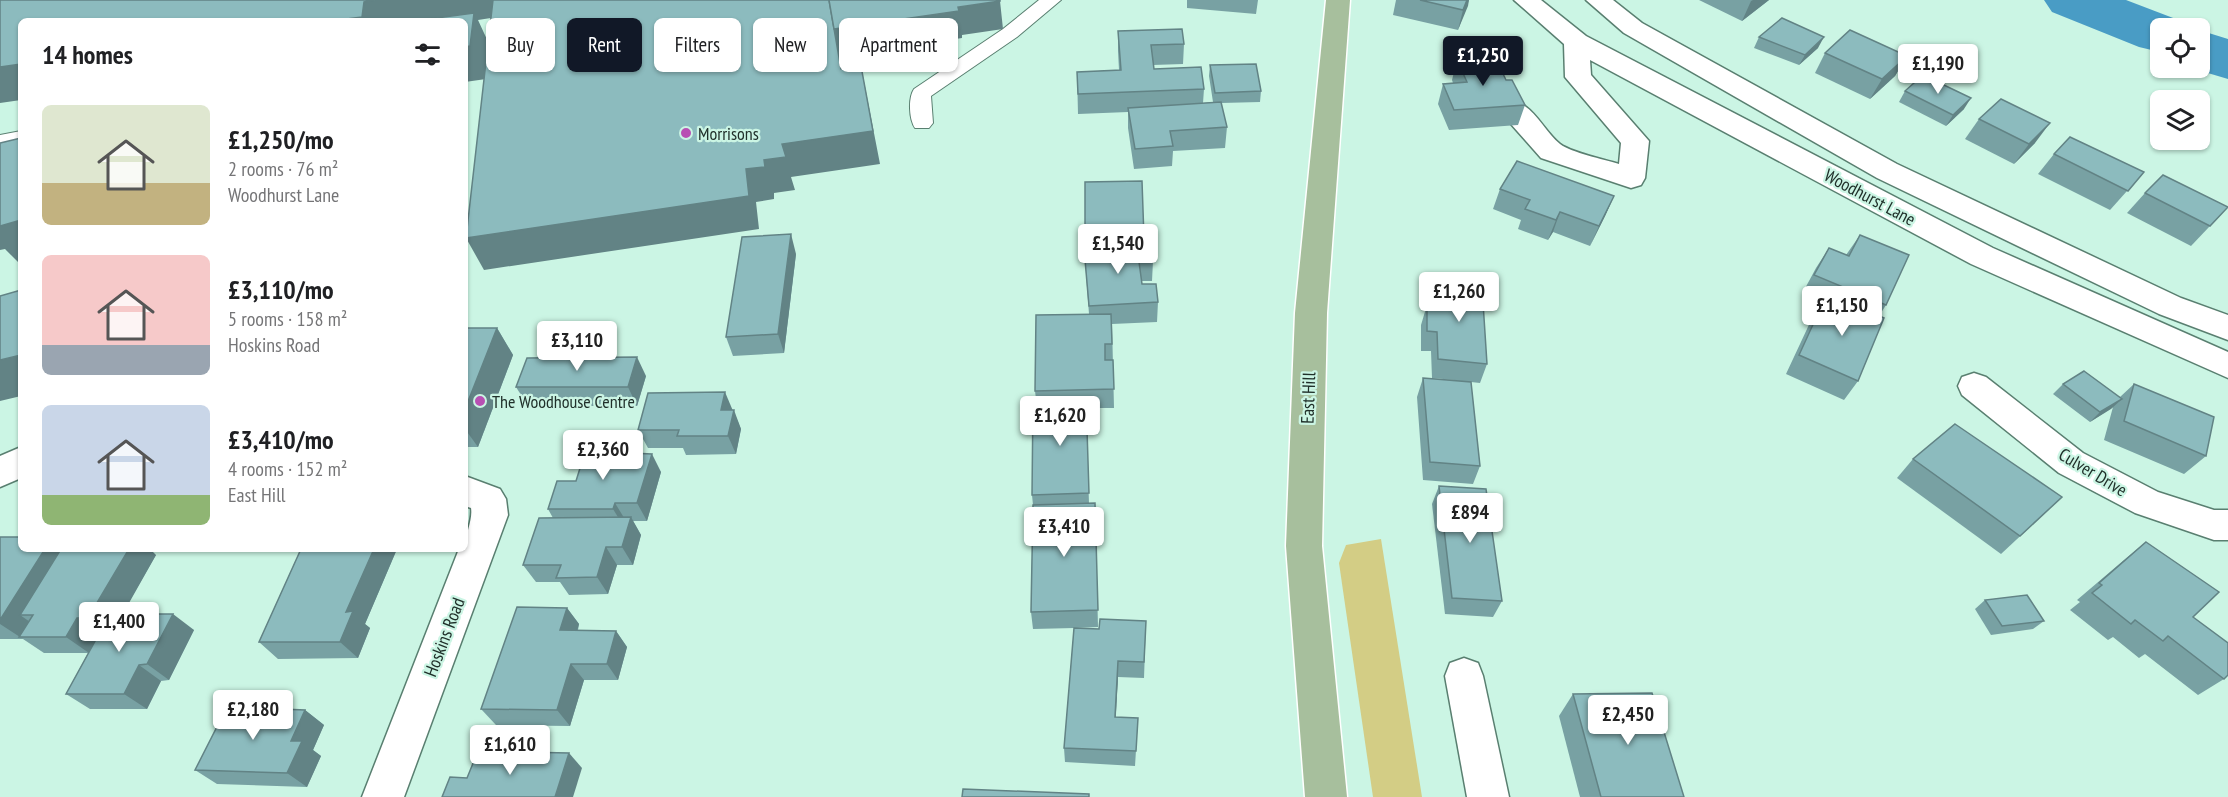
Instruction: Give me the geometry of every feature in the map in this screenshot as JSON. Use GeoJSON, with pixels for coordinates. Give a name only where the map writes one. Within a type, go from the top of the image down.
{"type":"FeatureCollection","features":[{"type":"Feature","properties":{"kind":"main road","name":"East Hill"},"geometry":{"type":"LineString","coordinates":[[1326,797],[1304,546],[1311,313],[1338,0]]}},
{"type":"Feature","properties":{"kind":"street","name":"Woodhurst Lane"},"geometry":{"type":"LineString","coordinates":[[1526,0],[1576,42],[1982,256],[2228,366]]}},
{"type":"Feature","properties":{"kind":"street","name":"Woodhurst Lane"},"geometry":{"type":"LineString","coordinates":[[1598,0],[1633,28],[1887,171],[2170,306],[2228,328]]}},
{"type":"Feature","properties":{"kind":"street"},"geometry":{"type":"LineString","coordinates":[[1512,108],[1551,151],[1631,178],[1635,141],[1578,77],[1576,42]]}},
{"type":"Feature","properties":{"kind":"street","name":"Culver Drive"},"geometry":{"type":"LineString","coordinates":[[1974,386],[2071,464],[2147,503],[2214,525],[2228,525]]}},
{"type":"Feature","properties":{"kind":"street"},"geometry":{"type":"LineString","coordinates":[[0,473],[18,463]]}},
{"type":"Feature","properties":{"kind":"street","name":"Hoskins Road"},"geometry":{"type":"LineString","coordinates":[[383,797],[490,515],[488,500],[468,492]]}},
{"type":"Feature","properties":{"kind":"street"},"geometry":{"type":"LineString","coordinates":[[1464,676],[1488,797]]}},
{"type":"Feature","properties":{"kind":"lane"},"geometry":{"type":"LineString","coordinates":[[922,123],[921,94],[1010,33],[1051,0]]}},
{"type":"Feature","properties":{"kind":"lane"},"geometry":{"type":"LineString","coordinates":[[0,142],[18,139]]}},
{"type":"Feature","properties":{"kind":"shaded area"},"geometry":{"type":"Polygon","coordinates":[[[1381,539],[1422,797],[1373,797],[1339,563],[1346,545],[1381,539]]]}},
{"type":"Feature","properties":{"kind":"building"},"geometry":{"type":"Polygon","coordinates":[[[0,0],[375,0],[364,2],[362,17],[354,18],[18,18],[18,64],[0,67],[0,0]]]}},
{"type":"Feature","properties":{"kind":"building","name":"Morrisons"},"geometry":{"type":"Polygon","coordinates":[[[493,0],[829,0],[839,58],[839,72],[862,72],[873,131],[782,144],[786,157],[764,160],[765,167],[746,169],[749,196],[468,238],[486,62],[486,72],[555,72],[555,18],[491,18],[493,0]]]}},
{"type":"Feature","properties":{"kind":"building"},"geometry":{"type":"Polygon","coordinates":[[[829,0],[1000,0],[958,7],[959,11],[910,18],[839,18],[839,28],[834,29],[829,0]]]}},
{"type":"Feature","properties":{"kind":"building"},"geometry":{"type":"Polygon","coordinates":[[[1420,0],[1467,0],[1463,10],[1420,0]]]}},
{"type":"Feature","properties":{"kind":"building"},"geometry":{"type":"Polygon","coordinates":[[[474,13],[470,46],[468,46],[468,18],[436,18],[474,13]]]}},
{"type":"Feature","properties":{"kind":"building"},"geometry":{"type":"Polygon","coordinates":[[[1782,18],[1824,37],[1805,55],[1759,37],[1782,18]]]}},
{"type":"Feature","properties":{"kind":"building"},"geometry":{"type":"Polygon","coordinates":[[[1182,29],[1184,44],[1151,45],[1154,69],[1201,67],[1204,89],[1078,94],[1077,72],[1121,70],[1118,31],[1182,29]]]}},
{"type":"Feature","properties":{"kind":"building"},"geometry":{"type":"Polygon","coordinates":[[[1850,30],[1907,56],[1882,79],[1825,53],[1850,30]]]}},
{"type":"Feature","properties":{"kind":"building"},"geometry":{"type":"Polygon","coordinates":[[[1495,57],[1506,80],[1512,80],[1525,105],[1454,110],[1443,84],[1467,82],[1457,60],[1495,57]]]}},
{"type":"Feature","properties":{"kind":"building"},"geometry":{"type":"Polygon","coordinates":[[[1256,64],[1261,91],[1215,93],[1210,65],[1256,64]]]}},
{"type":"Feature","properties":{"kind":"building"},"geometry":{"type":"Polygon","coordinates":[[[1923,75],[1971,98],[1953,115],[1905,91],[1923,75]]]}},
{"type":"Feature","properties":{"kind":"building"},"geometry":{"type":"Polygon","coordinates":[[[2001,99],[2050,123],[2029,144],[1979,119],[2001,99]]]}},
{"type":"Feature","properties":{"kind":"building"},"geometry":{"type":"Polygon","coordinates":[[[1221,102],[1227,127],[1170,131],[1173,146],[1135,149],[1128,108],[1221,102]]]}},
{"type":"Feature","properties":{"kind":"building"},"geometry":{"type":"Polygon","coordinates":[[[2070,137],[2144,172],[2128,191],[2054,154],[2070,137]]]}},
{"type":"Feature","properties":{"kind":"building"},"geometry":{"type":"Polygon","coordinates":[[[18,139],[18,221],[0,226],[0,143],[18,139]]]}},
{"type":"Feature","properties":{"kind":"building"},"geometry":{"type":"Polygon","coordinates":[[[1517,161],[1614,196],[1599,226],[1560,212],[1556,220],[1525,209],[1530,200],[1500,189],[1517,161]]]}},
{"type":"Feature","properties":{"kind":"building"},"geometry":{"type":"Polygon","coordinates":[[[2163,175],[2228,207],[2210,226],[2145,193],[2163,175]]]}},
{"type":"Feature","properties":{"kind":"building"},"geometry":{"type":"Polygon","coordinates":[[[1142,181],[1144,238],[1085,238],[1085,182],[1142,181]]]}},
{"type":"Feature","properties":{"kind":"building"},"geometry":{"type":"Polygon","coordinates":[[[791,234],[778,334],[726,337],[742,237],[791,234]]]}},
{"type":"Feature","properties":{"kind":"building"},"geometry":{"type":"Polygon","coordinates":[[[1860,235],[1909,255],[1886,305],[1814,275],[1829,248],[1849,256],[1860,235]]]}},
{"type":"Feature","properties":{"kind":"building"},"geometry":{"type":"Polygon","coordinates":[[[1151,244],[1153,261],[1139,262],[1142,284],[1156,284],[1158,302],[1089,306],[1084,248],[1151,244]]]}},
{"type":"Feature","properties":{"kind":"building"},"geometry":{"type":"Polygon","coordinates":[[[1436,282],[1482,287],[1487,364],[1438,359],[1437,332],[1427,331],[1427,305],[1437,306],[1436,282]]]}},
{"type":"Feature","properties":{"kind":"building"},"geometry":{"type":"Polygon","coordinates":[[[18,291],[18,356],[0,360],[0,296],[18,291]]]}},
{"type":"Feature","properties":{"kind":"building"},"geometry":{"type":"Polygon","coordinates":[[[1827,294],[1884,318],[1858,381],[1799,355],[1827,294]]]}},
{"type":"Feature","properties":{"kind":"building"},"geometry":{"type":"Polygon","coordinates":[[[1111,314],[1112,344],[1105,344],[1105,360],[1113,360],[1114,389],[1035,391],[1036,315],[1111,314]]]}},
{"type":"Feature","properties":{"kind":"building"},"geometry":{"type":"Polygon","coordinates":[[[468,328],[497,328],[468,401],[468,328]]]}},
{"type":"Feature","properties":{"kind":"building"},"geometry":{"type":"Polygon","coordinates":[[[637,357],[628,387],[516,387],[527,358],[637,357]]]}},
{"type":"Feature","properties":{"kind":"building"},"geometry":{"type":"Polygon","coordinates":[[[2084,371],[2122,399],[2100,412],[2063,384],[2084,371]]]}},
{"type":"Feature","properties":{"kind":"building"},"geometry":{"type":"Polygon","coordinates":[[[1423,378],[1471,382],[1480,466],[1430,462],[1423,378]]]}},
{"type":"Feature","properties":{"kind":"building"},"geometry":{"type":"Polygon","coordinates":[[[2134,384],[2214,417],[2206,456],[2124,421],[2134,384]]]}},
{"type":"Feature","properties":{"kind":"building"},"geometry":{"type":"Polygon","coordinates":[[[725,392],[721,410],[734,410],[728,436],[677,436],[679,430],[638,430],[648,393],[725,392]]]}},
{"type":"Feature","properties":{"kind":"building"},"geometry":{"type":"Polygon","coordinates":[[[1086,397],[1089,493],[1032,495],[1033,399],[1086,397]]]}},
{"type":"Feature","properties":{"kind":"building"},"geometry":{"type":"Polygon","coordinates":[[[1955,424],[2062,497],[2020,536],[1913,459],[1955,424]]]}},
{"type":"Feature","properties":{"kind":"building"},"geometry":{"type":"Polygon","coordinates":[[[586,449],[631,449],[629,453],[652,454],[637,503],[615,503],[613,509],[548,509],[557,481],[576,481],[586,449]]]}},
{"type":"Feature","properties":{"kind":"building"},"geometry":{"type":"Polygon","coordinates":[[[1439,486],[1486,489],[1502,601],[1452,598],[1439,486]]]}},
{"type":"Feature","properties":{"kind":"building"},"geometry":{"type":"Polygon","coordinates":[[[1095,503],[1098,610],[1031,612],[1033,505],[1095,503]]]}},
{"type":"Feature","properties":{"kind":"building"},"geometry":{"type":"Polygon","coordinates":[[[631,517],[622,547],[606,547],[597,577],[556,578],[561,565],[523,565],[539,518],[631,517]]]}},
{"type":"Feature","properties":{"kind":"building"},"geometry":{"type":"Polygon","coordinates":[[[0,537],[18,537],[18,552],[43,552],[0,620],[0,537]]]}},
{"type":"Feature","properties":{"kind":"building"},"geometry":{"type":"Polygon","coordinates":[[[2146,542],[2219,592],[2193,617],[2228,643],[2228,675],[2224,679],[2168,636],[2163,641],[2135,620],[2131,624],[2092,593],[2102,585],[2099,583],[2146,542]]]}},
{"type":"Feature","properties":{"kind":"building"},"geometry":{"type":"Polygon","coordinates":[[[59,552],[127,552],[88,618],[77,618],[66,637],[19,637],[33,615],[20,615],[59,552]]]}},
{"type":"Feature","properties":{"kind":"building"},"geometry":{"type":"Polygon","coordinates":[[[300,552],[373,552],[346,612],[353,611],[340,642],[259,642],[300,552]]]}},
{"type":"Feature","properties":{"kind":"building"},"geometry":{"type":"Polygon","coordinates":[[[2027,595],[2044,621],[2002,626],[1985,600],[2027,595]]]}},
{"type":"Feature","properties":{"kind":"building"},"geometry":{"type":"Polygon","coordinates":[[[517,607],[567,608],[560,630],[616,631],[607,664],[571,664],[557,710],[481,709],[517,607]]]}},
{"type":"Feature","properties":{"kind":"building"},"geometry":{"type":"Polygon","coordinates":[[[110,614],[173,614],[147,664],[139,665],[124,694],[66,694],[110,614]]]}},
{"type":"Feature","properties":{"kind":"building"},"geometry":{"type":"Polygon","coordinates":[[[1100,619],[1146,621],[1144,662],[1118,661],[1115,717],[1138,718],[1136,751],[1064,748],[1074,628],[1099,629],[1100,619]]]}},
{"type":"Feature","properties":{"kind":"building"},"geometry":{"type":"Polygon","coordinates":[[[1652,693],[1684,797],[1601,797],[1573,694],[1652,693]]]}},
{"type":"Feature","properties":{"kind":"building"},"geometry":{"type":"Polygon","coordinates":[[[227,707],[305,710],[291,741],[302,741],[287,773],[195,770],[227,707]]]}},
{"type":"Feature","properties":{"kind":"building"},"geometry":{"type":"Polygon","coordinates":[[[478,751],[569,753],[555,797],[442,797],[450,777],[467,778],[478,751]]]}},
{"type":"Feature","properties":{"kind":"building"},"geometry":{"type":"Polygon","coordinates":[[[963,789],[1089,794],[1089,797],[962,797],[963,789]]]}},
{"type":"Feature","properties":{"kind":"waterway"},"geometry":{"type":"LineString","coordinates":[[2073,0],[2150,30]]}},
{"type":"Feature","properties":{"kind":"waterway"},"geometry":{"type":"LineString","coordinates":[[2210,53],[2228,60]]}},
{"type":"Feature","properties":{"kind":"place","name":"Morrisons"},"geometry":{"type":"Point","coordinates":[686,133]}},
{"type":"Feature","properties":{"kind":"place","name":"The Woodhouse Centre"},"geometry":{"type":"Point","coordinates":[480,401]}}]}
